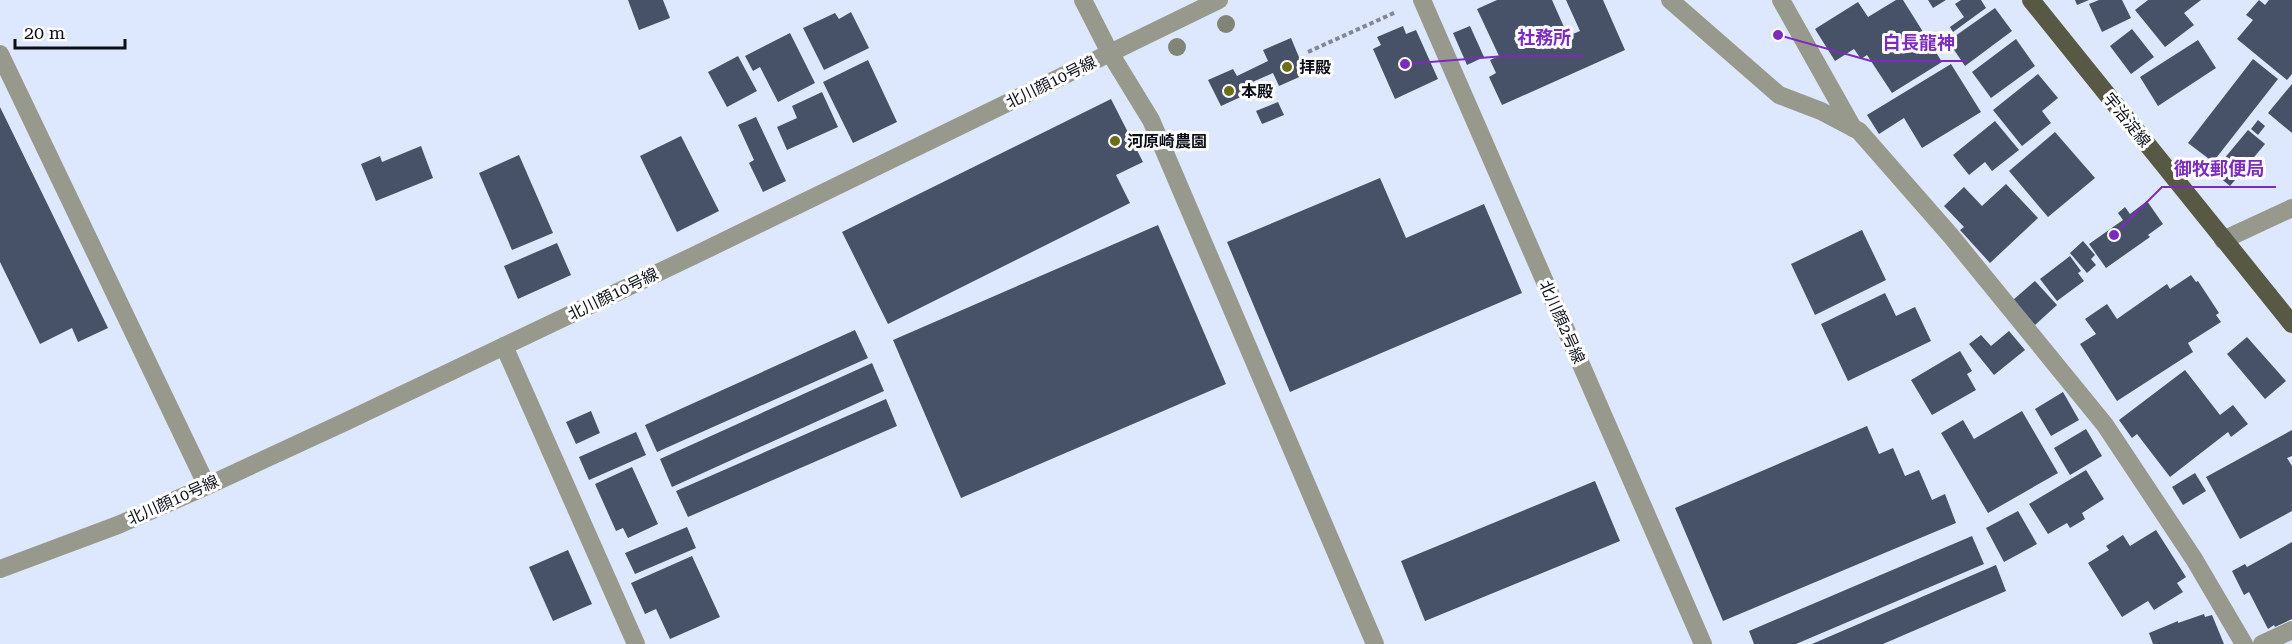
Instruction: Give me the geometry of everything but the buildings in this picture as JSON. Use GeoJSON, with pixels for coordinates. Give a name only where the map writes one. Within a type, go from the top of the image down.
{"type":"FeatureCollection","features":[{"type":"Feature","properties":{"kind":"main road","name":"宇治淀線"},"geometry":{"type":"LineString","coordinates":[[2031,0],[2292,324]]}},
{"type":"Feature","properties":{"kind":"street"},"geometry":{"type":"LineString","coordinates":[[1083,0],[1110,53],[1151,120],[1375,644]]}},
{"type":"Feature","properties":{"kind":"street","name":"北川顔10号線"},"geometry":{"type":"LineString","coordinates":[[0,569],[118,525],[207,486],[504,346],[1218,0]]}},
{"type":"Feature","properties":{"kind":"street","name":"北川顔2号線"},"geometry":{"type":"LineString","coordinates":[[1422,0],[1703,644]]}},
{"type":"Feature","properties":{"kind":"street"},"geometry":{"type":"LineString","coordinates":[[1670,0],[1779,95],[1821,111],[1859,131],[1951,236],[2104,425],[2194,559],[2244,644]]}},
{"type":"Feature","properties":{"kind":"street"},"geometry":{"type":"LineString","coordinates":[[1781,0],[1852,128]]}},
{"type":"Feature","properties":{"kind":"street"},"geometry":{"type":"LineString","coordinates":[[0,54],[207,486]]}},
{"type":"Feature","properties":{"kind":"street"},"geometry":{"type":"LineString","coordinates":[[2223,240],[2292,208]]}},
{"type":"Feature","properties":{"kind":"street"},"geometry":{"type":"LineString","coordinates":[[504,346],[636,644]]}},
{"type":"Feature","properties":{"kind":"street"},"geometry":{"type":"LineString","coordinates":[[2262,644],[2292,630]]}},
{"type":"Feature","properties":{"kind":"path"},"geometry":{"type":"LineString","coordinates":[[1308,52],[1400,10]]}},
{"type":"Feature","properties":{"kind":"place","name":"白長龍神"},"geometry":{"type":"Point","coordinates":[1778,35]}},
{"type":"Feature","properties":{"kind":"place","name":"社務所"},"geometry":{"type":"Point","coordinates":[1405,64]}},
{"type":"Feature","properties":{"kind":"place","name":"拝殿"},"geometry":{"type":"Point","coordinates":[1287,67]}},
{"type":"Feature","properties":{"kind":"place","name":"本殿"},"geometry":{"type":"Point","coordinates":[1229,91]}},
{"type":"Feature","properties":{"kind":"place","name":"河原崎農園"},"geometry":{"type":"Point","coordinates":[1115,141]}},
{"type":"Feature","properties":{"kind":"place","name":"御牧郵便局"},"geometry":{"type":"Point","coordinates":[2114,235]}}]}
